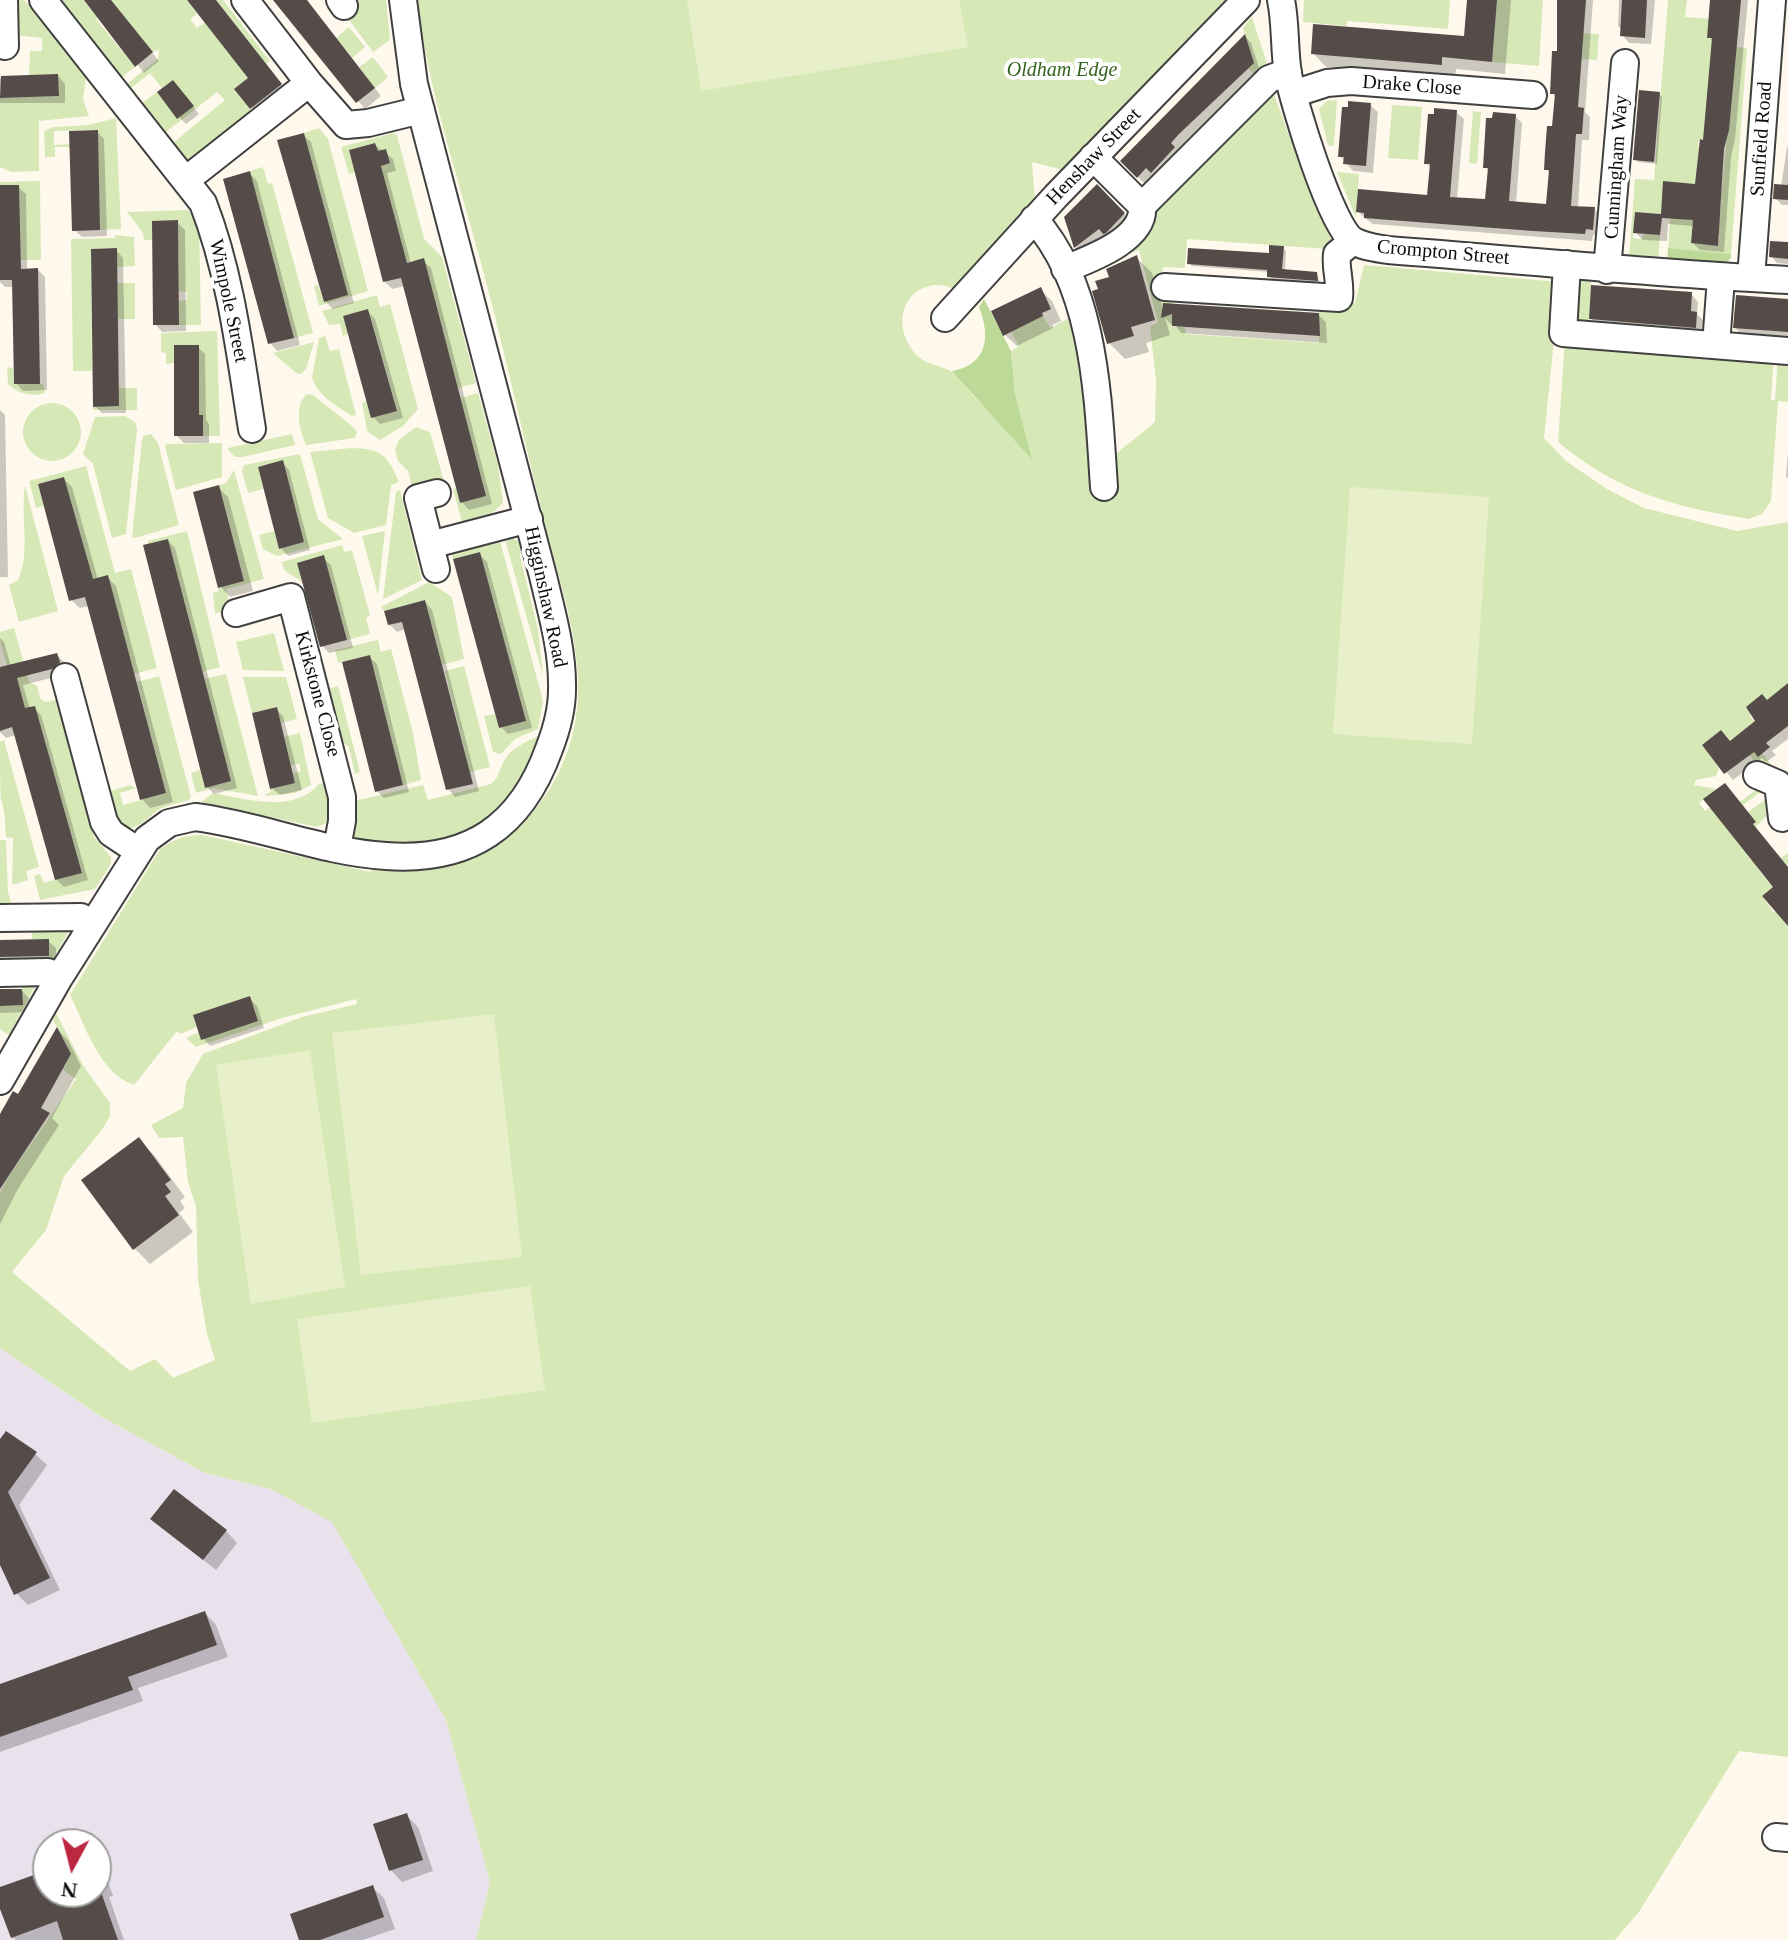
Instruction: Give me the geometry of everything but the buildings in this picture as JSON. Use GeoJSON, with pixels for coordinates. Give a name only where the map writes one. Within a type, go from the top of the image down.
{"type":"FeatureCollection","features":[{"type":"Feature","properties":{"kind":"street"},"geometry":{"type":"LineString","coordinates":[[4,0],[8,46]]}},
{"type":"Feature","properties":{"kind":"street","name":"Wimpole Street"},"geometry":{"type":"LineString","coordinates":[[43,0],[203,203],[213,227],[239,345],[252,429]]}},
{"type":"Feature","properties":{"kind":"street"},"geometry":{"type":"LineString","coordinates":[[245,0],[346,125],[421,110]]}},
{"type":"Feature","properties":{"kind":"street","name":"Higginshaw Road"},"geometry":{"type":"LineString","coordinates":[[0,1081],[92,924],[138,851],[156,830],[169,823],[195,817],[337,848],[403,857],[453,850],[476,841],[510,818],[537,779],[556,728],[562,692],[558,642],[529,519],[421,110],[408,51],[403,0]]}},
{"type":"Feature","properties":{"kind":"street","name":"Henshaw Street"},"geometry":{"type":"LineString","coordinates":[[945,318],[1034,219],[1246,0]]}},
{"type":"Feature","properties":{"kind":"street","name":"Crompton Street"},"geometry":{"type":"LineString","coordinates":[[1281,0],[1290,83],[1337,220],[1353,241],[1388,250],[1607,270],[1788,280]]}},
{"type":"Feature","properties":{"kind":"street","name":"Sunfield Road"},"geometry":{"type":"LineString","coordinates":[[1751,278],[1772,0]]}},
{"type":"Feature","properties":{"kind":"street","name":"Cunningham Way"},"geometry":{"type":"LineString","coordinates":[[1607,270],[1625,63]]}},
{"type":"Feature","properties":{"kind":"street","name":"Drake Close"},"geometry":{"type":"LineString","coordinates":[[1065,269],[1108,252],[1136,226],[1143,214],[1142,206],[1269,79],[1290,83],[1351,81],[1533,95]]}},
{"type":"Feature","properties":{"kind":"street"},"geometry":{"type":"LineString","coordinates":[[186,180],[309,83]]}},
{"type":"Feature","properties":{"kind":"street"},"geometry":{"type":"LineString","coordinates":[[1093,157],[1142,206]]}},
{"type":"Feature","properties":{"kind":"street"},"geometry":{"type":"LineString","coordinates":[[1034,219],[1065,269],[1082,311],[1095,377],[1104,487]]}},
{"type":"Feature","properties":{"kind":"street"},"geometry":{"type":"LineString","coordinates":[[1165,287],[1339,298],[1341,282],[1337,254],[1353,241]]}},
{"type":"Feature","properties":{"kind":"street"},"geometry":{"type":"LineString","coordinates":[[1567,264],[1563,333],[1788,351]]}},
{"type":"Feature","properties":{"kind":"street"},"geometry":{"type":"LineString","coordinates":[[1716,345],[1721,278]]}},
{"type":"Feature","properties":{"kind":"street"},"geometry":{"type":"LineString","coordinates":[[437,493],[418,498],[433,557],[529,519]]}},
{"type":"Feature","properties":{"kind":"street","name":"Kirkstone Close"},"geometry":{"type":"LineString","coordinates":[[236,613],[291,597],[342,797],[337,848]]}},
{"type":"Feature","properties":{"kind":"street"},"geometry":{"type":"LineString","coordinates":[[65,677],[104,822],[111,833],[138,851]]}},
{"type":"Feature","properties":{"kind":"street"},"geometry":{"type":"LineString","coordinates":[[1774,779],[1782,818]]}},
{"type":"Feature","properties":{"kind":"street"},"geometry":{"type":"LineString","coordinates":[[0,918],[81,917],[92,924]]}},
{"type":"Feature","properties":{"kind":"street"},"geometry":{"type":"LineString","coordinates":[[0,973],[48,972],[59,978]]}},
{"type":"Feature","properties":{"kind":"shaded area"},"geometry":{"type":"Polygon","coordinates":[[[0,1348],[100,1416],[205,1473],[271,1489],[332,1521],[446,1720],[490,1882],[476,1940],[0,1940],[0,1348]]]}},
{"type":"Feature","properties":{"kind":"green space"},"geometry":{"type":"Polygon","coordinates":[[[12,0],[24,0],[86,78],[83,99],[89,116],[39,121],[39,171],[11,172],[0,167],[0,98],[59,96],[58,75],[29,76],[30,51],[42,51],[42,38],[15,35],[12,0]]]}},
{"type":"Feature","properties":{"kind":"green space"},"geometry":{"type":"Polygon","coordinates":[[[61,0],[187,0],[197,14],[190,19],[197,28],[205,22],[236,25],[216,0],[223,0],[270,61],[235,89],[251,111],[186,160],[173,143],[225,100],[217,92],[166,132],[142,103],[157,92],[177,118],[193,106],[173,80],[162,88],[150,73],[131,88],[127,84],[158,59],[159,49],[153,52],[114,5],[96,19],[135,67],[122,77],[61,0]]]}},
{"type":"Feature","properties":{"kind":"green space"},"geometry":{"type":"Polygon","coordinates":[[[346,0],[386,0],[390,40],[373,52],[343,12],[346,0]]]}},
{"type":"Feature","properties":{"kind":"green space","name":"Oldham Edge"},"geometry":{"type":"Polygon","coordinates":[[[417,0],[1231,0],[1063,170],[1032,162],[1035,201],[956,290],[934,285],[913,295],[903,312],[902,322],[907,341],[919,357],[958,377],[1031,459],[1015,394],[1011,351],[1019,346],[1011,332],[1043,316],[1050,328],[1077,314],[1112,457],[1155,422],[1156,381],[1150,326],[1158,323],[1139,250],[1104,263],[1146,210],[1273,91],[1307,186],[1333,243],[1327,249],[1187,239],[1185,268],[1163,267],[1161,290],[1173,292],[1172,327],[1185,327],[1186,334],[1319,343],[1318,303],[1355,303],[1364,265],[1560,282],[1544,438],[1566,461],[1607,489],[1644,508],[1737,531],[1788,522],[1788,683],[1750,716],[1765,734],[1754,752],[1758,756],[1762,753],[1775,769],[1754,761],[1744,749],[1739,752],[1721,730],[1702,745],[1719,768],[1716,776],[1696,780],[1694,785],[1716,789],[1699,803],[1705,811],[1712,806],[1733,807],[1756,790],[1760,792],[1742,806],[1736,838],[1755,823],[1748,812],[1765,800],[1768,815],[1738,843],[1751,860],[1766,849],[1770,854],[1756,866],[1768,882],[1788,867],[1788,875],[1762,896],[1774,913],[1788,903],[1781,917],[1788,926],[1788,1757],[1739,1751],[1639,1912],[1615,1940],[476,1940],[490,1882],[446,1720],[332,1522],[271,1489],[205,1473],[100,1416],[0,1348],[0,1193],[76,1079],[63,1070],[70,1057],[59,1051],[67,1046],[53,1019],[56,1013],[84,1067],[110,1103],[110,1116],[64,1176],[46,1230],[12,1272],[130,1371],[155,1359],[173,1378],[215,1360],[207,1334],[198,1280],[196,1206],[188,1182],[183,1137],[159,1138],[151,1125],[183,1108],[186,1083],[203,1054],[302,1017],[357,1004],[356,999],[282,1018],[196,1047],[186,1038],[199,1032],[201,1039],[258,1020],[250,996],[193,1015],[197,1027],[181,1034],[177,1031],[134,1085],[122,1079],[94,1047],[70,995],[160,849],[180,838],[202,835],[371,872],[373,865],[419,869],[446,867],[493,847],[513,832],[547,794],[569,748],[578,697],[578,671],[570,618],[487,285],[435,96],[417,0]]]}},
{"type":"Feature","properties":{"kind":"green space"},"geometry":{"type":"Polygon","coordinates":[[[687,0],[959,0],[968,47],[701,91],[687,0]]]}},
{"type":"Feature","properties":{"kind":"green space"},"geometry":{"type":"Polygon","coordinates":[[[1304,0],[1450,0],[1448,29],[1348,21],[1346,26],[1303,22],[1304,0]]]}},
{"type":"Feature","properties":{"kind":"green space"},"geometry":{"type":"Polygon","coordinates":[[[1497,0],[1543,0],[1539,66],[1492,62],[1497,0]]]}},
{"type":"Feature","properties":{"kind":"green space"},"geometry":{"type":"Polygon","coordinates":[[[1668,0],[1687,0],[1685,17],[1714,19],[1707,38],[1713,39],[1713,45],[1747,48],[1731,254],[1668,248],[1673,182],[1664,181],[1662,214],[1635,212],[1633,238],[1641,239],[1644,234],[1660,235],[1658,261],[1629,258],[1635,179],[1654,180],[1668,0]],[[1727,136],[1699,140],[1698,147],[1704,147],[1700,188],[1722,190],[1727,136]],[[1695,197],[1685,219],[1693,220],[1691,243],[1718,246],[1722,199],[1695,197]]]}},
{"type":"Feature","properties":{"kind":"green space"},"geometry":{"type":"Polygon","coordinates":[[[1252,17],[1268,67],[1257,78],[1248,68],[1253,63],[1243,28],[1252,17]]]}},
{"type":"Feature","properties":{"kind":"green space"},"geometry":{"type":"Polygon","coordinates":[[[349,27],[365,47],[352,58],[336,38],[349,27]]]}},
{"type":"Feature","properties":{"kind":"green space"},"geometry":{"type":"Polygon","coordinates":[[[1578,33],[1599,34],[1597,60],[1582,59],[1583,42],[1578,42],[1578,33]]]}},
{"type":"Feature","properties":{"kind":"green space"},"geometry":{"type":"Polygon","coordinates":[[[373,57],[388,77],[375,88],[359,67],[373,57]]]}},
{"type":"Feature","properties":{"kind":"green space"},"geometry":{"type":"Polygon","coordinates":[[[1752,57],[1756,57],[1745,248],[1738,248],[1752,57]]]}},
{"type":"Feature","properties":{"kind":"green space"},"geometry":{"type":"Polygon","coordinates":[[[1337,100],[1334,146],[1328,145],[1319,109],[1327,101],[1337,100]]]}},
{"type":"Feature","properties":{"kind":"green space"},"geometry":{"type":"Polygon","coordinates":[[[1392,105],[1422,107],[1418,160],[1388,158],[1392,105]]]}},
{"type":"Feature","properties":{"kind":"green space"},"geometry":{"type":"Polygon","coordinates":[[[1473,111],[1481,112],[1477,164],[1469,163],[1473,111]]]}},
{"type":"Feature","properties":{"kind":"green space"},"geometry":{"type":"Polygon","coordinates":[[[116,118],[121,229],[100,230],[98,130],[54,131],[54,145],[70,144],[70,147],[55,147],[55,157],[45,157],[44,131],[116,118]]]}},
{"type":"Feature","properties":{"kind":"green space"},"geometry":{"type":"Polygon","coordinates":[[[319,128],[328,139],[368,291],[319,306],[314,286],[318,285],[324,302],[347,295],[304,133],[319,128]]]}},
{"type":"Feature","properties":{"kind":"green space"},"geometry":{"type":"Polygon","coordinates":[[[393,133],[397,135],[424,239],[442,257],[476,383],[458,388],[423,259],[399,264],[404,256],[381,166],[390,163],[386,150],[378,151],[375,143],[349,150],[355,172],[349,174],[341,147],[393,133]]]}},
{"type":"Feature","properties":{"kind":"green space"},"geometry":{"type":"Polygon","coordinates":[[[263,167],[268,184],[272,183],[313,333],[294,338],[250,171],[263,167]]]}},
{"type":"Feature","properties":{"kind":"green space"},"geometry":{"type":"Polygon","coordinates":[[[1337,172],[1359,174],[1356,218],[1337,172]]]}},
{"type":"Feature","properties":{"kind":"green space"},"geometry":{"type":"Polygon","coordinates":[[[40,181],[41,260],[21,260],[19,185],[0,185],[0,182],[40,181]]]}},
{"type":"Feature","properties":{"kind":"green space"},"geometry":{"type":"Polygon","coordinates":[[[188,210],[199,222],[201,325],[179,325],[179,301],[187,300],[187,292],[179,291],[178,221],[152,221],[152,240],[144,240],[143,233],[127,212],[188,210]]]}},
{"type":"Feature","properties":{"kind":"green space"},"geometry":{"type":"Polygon","coordinates":[[[115,235],[134,237],[135,266],[117,267],[116,248],[91,249],[92,371],[73,371],[71,239],[115,238],[115,235]]]}},
{"type":"Feature","properties":{"kind":"green space"},"geometry":{"type":"Polygon","coordinates":[[[1668,248],[1731,254],[1731,258],[1723,265],[1667,262],[1668,248]]]}},
{"type":"Feature","properties":{"kind":"green space"},"geometry":{"type":"Polygon","coordinates":[[[1573,279],[1591,280],[1589,323],[1571,321],[1573,279]]]}},
{"type":"Feature","properties":{"kind":"green space"},"geometry":{"type":"Polygon","coordinates":[[[117,283],[135,283],[135,319],[118,319],[117,283]]]}},
{"type":"Feature","properties":{"kind":"green space"},"geometry":{"type":"Polygon","coordinates":[[[377,295],[380,307],[390,304],[418,409],[403,426],[380,440],[367,431],[362,403],[367,401],[397,410],[369,310],[343,316],[348,334],[343,336],[340,324],[329,325],[322,311],[377,295]]]}},
{"type":"Feature","properties":{"kind":"green space"},"geometry":{"type":"Polygon","coordinates":[[[984,299],[1011,351],[1015,394],[1032,460],[952,371],[973,363],[983,348],[985,329],[979,307],[984,299]]]}},
{"type":"Feature","properties":{"kind":"green space"},"geometry":{"type":"Polygon","coordinates":[[[217,331],[220,436],[203,436],[203,415],[199,415],[198,345],[174,345],[174,363],[166,364],[166,353],[161,352],[161,333],[217,331]]]}},
{"type":"Feature","properties":{"kind":"green space"},"geometry":{"type":"Polygon","coordinates":[[[325,336],[330,351],[339,349],[356,415],[352,416],[329,400],[312,378],[319,338],[325,336]]]}},
{"type":"Feature","properties":{"kind":"green space"},"geometry":{"type":"Polygon","coordinates":[[[1565,338],[1774,353],[1771,400],[1775,400],[1778,354],[1788,355],[1788,402],[1778,401],[1771,501],[1762,514],[1749,519],[1695,509],[1648,495],[1603,474],[1558,442],[1565,338]]]}},
{"type":"Feature","properties":{"kind":"green space"},"geometry":{"type":"Polygon","coordinates":[[[314,342],[306,369],[301,374],[273,353],[314,342]]]}},
{"type":"Feature","properties":{"kind":"green space"},"geometry":{"type":"Polygon","coordinates":[[[7,367],[13,368],[14,384],[43,384],[45,393],[30,395],[12,387],[8,384],[7,367]]]}},
{"type":"Feature","properties":{"kind":"green space"},"geometry":{"type":"Polygon","coordinates":[[[119,388],[137,388],[137,410],[93,410],[93,407],[119,406],[119,388]]]}},
{"type":"Feature","properties":{"kind":"green space"},"geometry":{"type":"Polygon","coordinates":[[[478,393],[498,465],[503,503],[491,514],[462,522],[453,489],[456,488],[460,503],[486,496],[460,398],[478,393]]]}},
{"type":"Feature","properties":{"kind":"green space"},"geometry":{"type":"Polygon","coordinates":[[[307,394],[313,395],[352,426],[357,432],[355,438],[306,445],[299,411],[307,394]]]}},
{"type":"Feature","properties":{"kind":"green space"},"geometry":{"type":"Polygon","coordinates":[[[52,403],[63,405],[72,412],[79,421],[79,443],[72,452],[63,459],[52,461],[41,459],[32,452],[25,443],[23,432],[25,421],[32,412],[41,405],[52,403]]]}},
{"type":"Feature","properties":{"kind":"green space"},"geometry":{"type":"Polygon","coordinates":[[[125,416],[135,422],[137,429],[126,534],[112,538],[93,464],[83,454],[95,417],[125,416]]]}},
{"type":"Feature","properties":{"kind":"green space"},"geometry":{"type":"Polygon","coordinates":[[[416,427],[430,432],[444,481],[413,490],[408,471],[398,461],[395,450],[399,440],[416,427]]]}},
{"type":"Feature","properties":{"kind":"green space"},"geometry":{"type":"Polygon","coordinates":[[[151,434],[158,443],[179,525],[135,538],[132,537],[142,440],[143,436],[151,434]]]}},
{"type":"Feature","properties":{"kind":"green space"},"geometry":{"type":"Polygon","coordinates":[[[292,434],[295,445],[243,457],[235,457],[228,448],[292,434]]]}},
{"type":"Feature","properties":{"kind":"green space"},"geometry":{"type":"Polygon","coordinates":[[[222,443],[222,477],[176,490],[165,446],[222,443]]]}},
{"type":"Feature","properties":{"kind":"green space"},"geometry":{"type":"Polygon","coordinates":[[[351,448],[382,455],[399,482],[391,485],[386,525],[354,533],[328,518],[310,452],[351,448]]]}},
{"type":"Feature","properties":{"kind":"green space"},"geometry":{"type":"Polygon","coordinates":[[[300,454],[318,519],[343,539],[277,556],[263,549],[259,535],[274,531],[279,549],[304,542],[283,461],[258,467],[263,489],[248,493],[242,471],[244,465],[300,454]]]}},
{"type":"Feature","properties":{"kind":"green space"},"geometry":{"type":"Polygon","coordinates":[[[86,466],[115,573],[131,569],[157,668],[134,674],[86,581],[91,574],[64,477],[38,484],[44,506],[36,508],[29,481],[86,466]]]}},
{"type":"Feature","properties":{"kind":"green space"},"geometry":{"type":"Polygon","coordinates":[[[234,470],[264,579],[226,589],[231,609],[215,614],[213,593],[219,591],[218,588],[244,580],[219,485],[226,483],[234,470]]]}},
{"type":"Feature","properties":{"kind":"green space"},"geometry":{"type":"Polygon","coordinates":[[[25,486],[58,611],[19,622],[9,585],[18,580],[24,558],[25,486]]]}},
{"type":"Feature","properties":{"kind":"green space"},"geometry":{"type":"Polygon","coordinates":[[[1350,487],[1489,497],[1472,744],[1333,734],[1350,487]]]}},
{"type":"Feature","properties":{"kind":"green space"},"geometry":{"type":"Polygon","coordinates":[[[400,490],[422,580],[383,599],[396,492],[400,490]]]}},
{"type":"Feature","properties":{"kind":"green space"},"geometry":{"type":"Polygon","coordinates":[[[187,531],[220,667],[202,672],[168,539],[148,544],[148,541],[187,531]]]}},
{"type":"Feature","properties":{"kind":"green space"},"geometry":{"type":"Polygon","coordinates":[[[385,531],[378,595],[362,536],[385,531]]]}},
{"type":"Feature","properties":{"kind":"green space"},"geometry":{"type":"Polygon","coordinates":[[[509,536],[522,544],[520,556],[538,629],[543,676],[506,543],[509,536]]]}},
{"type":"Feature","properties":{"kind":"green space"},"geometry":{"type":"Polygon","coordinates":[[[500,541],[543,701],[538,729],[515,739],[501,754],[493,752],[484,716],[495,714],[499,728],[525,721],[480,552],[453,559],[451,554],[500,541]]]}},
{"type":"Feature","properties":{"kind":"green space"},"geometry":{"type":"Polygon","coordinates":[[[342,545],[344,552],[352,550],[370,615],[366,618],[370,634],[347,640],[324,556],[297,563],[302,582],[284,570],[282,562],[342,545]]]}},
{"type":"Feature","properties":{"kind":"green space"},"geometry":{"type":"Polygon","coordinates":[[[429,582],[452,597],[464,659],[442,665],[425,600],[384,611],[381,607],[429,582]]]}},
{"type":"Feature","properties":{"kind":"green space"},"geometry":{"type":"Polygon","coordinates":[[[14,628],[29,682],[37,686],[41,700],[58,699],[94,837],[111,857],[111,864],[95,889],[40,900],[34,876],[40,874],[44,883],[82,872],[35,706],[10,713],[24,703],[19,686],[13,687],[0,632],[14,628]]]}},
{"type":"Feature","properties":{"kind":"green space"},"geometry":{"type":"Polygon","coordinates":[[[274,633],[284,671],[243,670],[236,642],[274,633]]]}},
{"type":"Feature","properties":{"kind":"green space"},"geometry":{"type":"Polygon","coordinates":[[[378,640],[381,652],[391,649],[413,733],[421,780],[403,785],[370,655],[338,663],[335,650],[378,640]]]}},
{"type":"Feature","properties":{"kind":"green space"},"geometry":{"type":"Polygon","coordinates":[[[464,666],[490,767],[470,772],[445,671],[464,666]]]}},
{"type":"Feature","properties":{"kind":"green space"},"geometry":{"type":"Polygon","coordinates":[[[226,674],[258,796],[213,788],[196,793],[191,773],[200,770],[205,788],[231,781],[204,679],[226,674]]]}},
{"type":"Feature","properties":{"kind":"green space"},"geometry":{"type":"Polygon","coordinates":[[[159,676],[191,797],[158,810],[131,828],[118,817],[111,791],[130,785],[136,788],[120,793],[123,805],[166,793],[137,682],[159,676]]]}},
{"type":"Feature","properties":{"kind":"green space"},"geometry":{"type":"Polygon","coordinates":[[[243,677],[286,677],[297,719],[281,723],[276,707],[252,713],[243,677]]]}},
{"type":"Feature","properties":{"kind":"green space"},"geometry":{"type":"Polygon","coordinates":[[[338,686],[360,772],[355,774],[349,747],[341,741],[328,689],[338,686]]]}},
{"type":"Feature","properties":{"kind":"green space"},"geometry":{"type":"Polygon","coordinates":[[[300,733],[311,785],[295,793],[266,796],[270,789],[295,782],[293,773],[301,771],[299,764],[291,765],[284,737],[300,733]]]}},
{"type":"Feature","properties":{"kind":"green space"},"geometry":{"type":"Polygon","coordinates":[[[542,734],[529,770],[515,796],[495,817],[478,828],[440,840],[399,844],[358,841],[351,833],[354,801],[423,785],[428,800],[491,784],[511,752],[542,734]]]}},
{"type":"Feature","properties":{"kind":"green space"},"geometry":{"type":"Polygon","coordinates":[[[4,740],[39,867],[26,871],[28,880],[12,885],[13,838],[6,837],[1,793],[0,742],[4,740]]]}},
{"type":"Feature","properties":{"kind":"green space"},"geometry":{"type":"Polygon","coordinates":[[[327,782],[331,809],[326,823],[317,827],[201,802],[213,793],[254,801],[283,802],[296,799],[327,782]]]}},
{"type":"Feature","properties":{"kind":"green space"},"geometry":{"type":"Polygon","coordinates":[[[0,840],[6,840],[8,892],[13,909],[0,910],[0,840]]]}},
{"type":"Feature","properties":{"kind":"green space"},"geometry":{"type":"Polygon","coordinates":[[[1788,853],[1788,867],[1781,858],[1788,853]]]}},
{"type":"Feature","properties":{"kind":"green space"},"geometry":{"type":"Polygon","coordinates":[[[32,923],[73,923],[54,958],[49,958],[49,939],[32,939],[32,923]]]}},
{"type":"Feature","properties":{"kind":"green space"},"geometry":{"type":"Polygon","coordinates":[[[22,985],[36,985],[9,1035],[0,1029],[0,1006],[22,1005],[22,985]]]}},
{"type":"Feature","properties":{"kind":"green space"},"geometry":{"type":"Polygon","coordinates":[[[494,1014],[522,1257],[361,1275],[332,1033],[494,1014]]]}},
{"type":"Feature","properties":{"kind":"green space"},"geometry":{"type":"Polygon","coordinates":[[[310,1050],[345,1287],[251,1304],[216,1065],[310,1050]]]}},
{"type":"Feature","properties":{"kind":"green space"},"geometry":{"type":"Polygon","coordinates":[[[530,1286],[545,1390],[312,1423],[297,1319],[530,1286]]]}}]}
